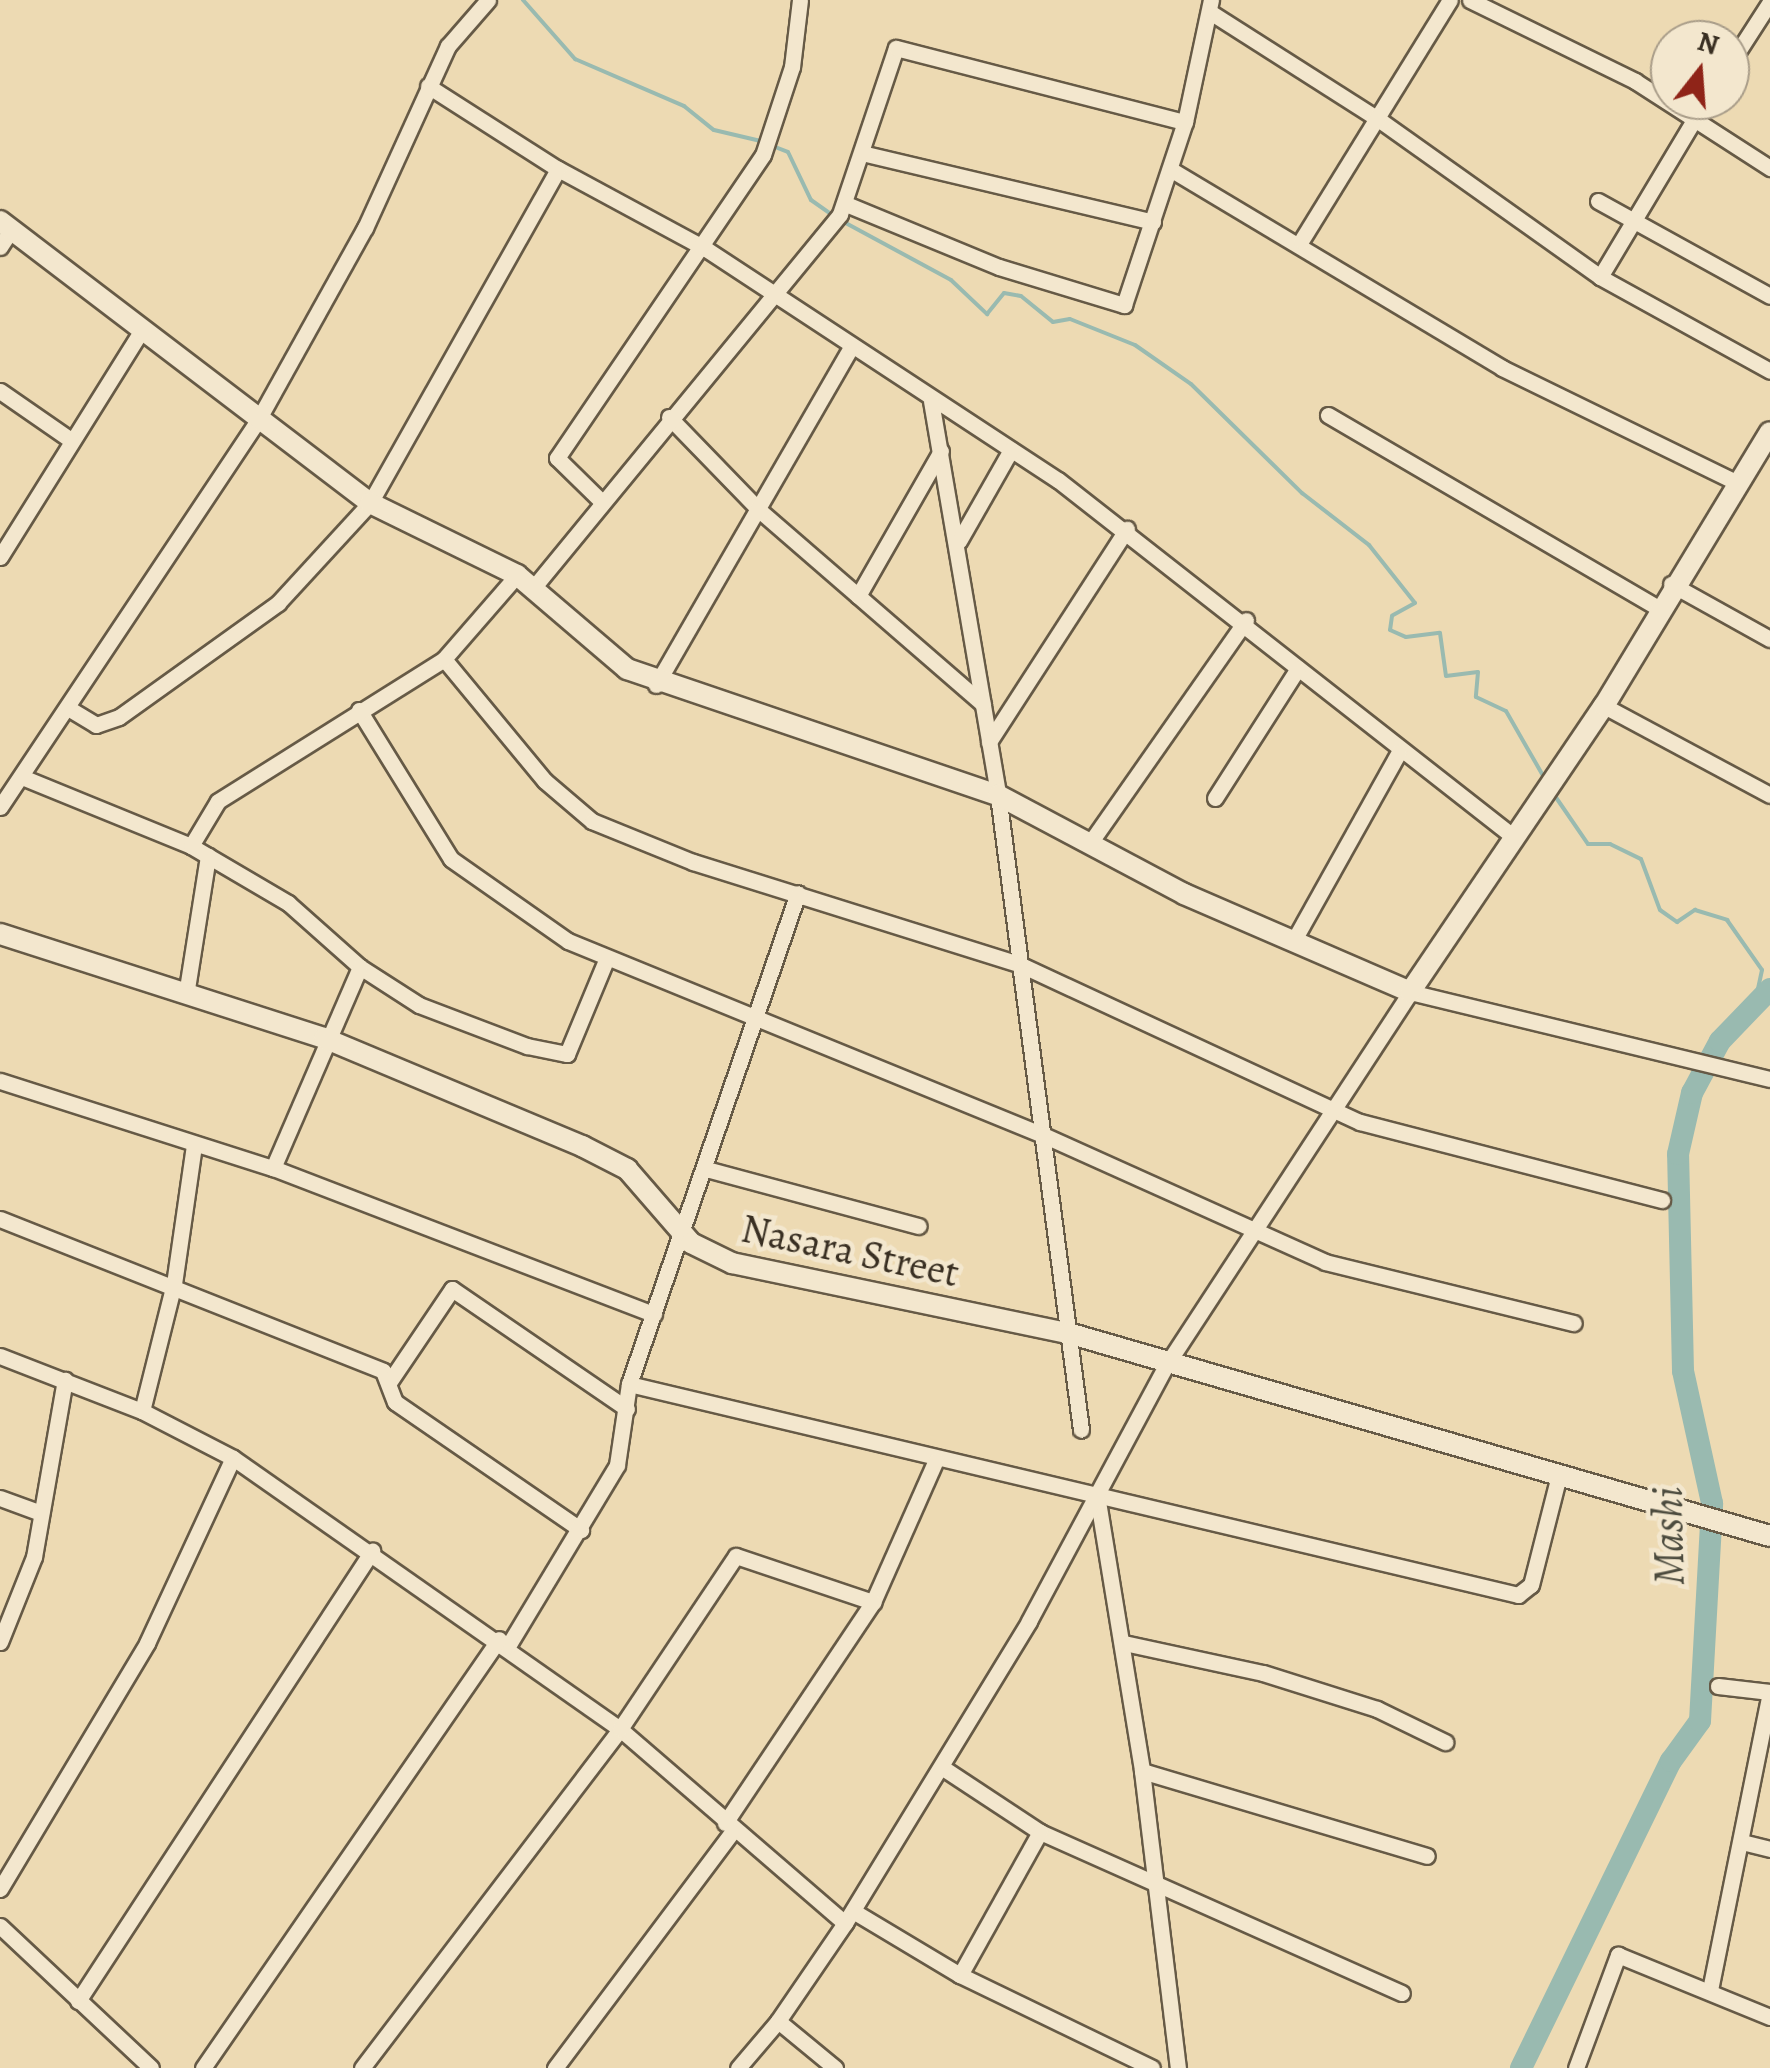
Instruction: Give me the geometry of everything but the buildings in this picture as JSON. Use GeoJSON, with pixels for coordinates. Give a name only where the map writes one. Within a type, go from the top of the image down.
{"type":"FeatureCollection","features":[{"type":"Feature","properties":{"kind":"street"},"geometry":{"type":"LineString","coordinates":[[0,807],[258,420],[365,228],[448,46],[488,0]]}},
{"type":"Feature","properties":{"kind":"street"},"geometry":{"type":"LineString","coordinates":[[602,502],[558,458],[706,249],[762,156],[771,136],[800,0]]}},
{"type":"Feature","properties":{"kind":"street"},"geometry":{"type":"LineString","coordinates":[[1301,241],[1450,0]]}},
{"type":"Feature","properties":{"kind":"street"},"geometry":{"type":"LineString","coordinates":[[1470,0],[1577,50],[1650,92]]}},
{"type":"Feature","properties":{"kind":"street"},"geometry":{"type":"LineString","coordinates":[[1750,33],[1770,2]]}},
{"type":"Feature","properties":{"kind":"street"},"geometry":{"type":"LineString","coordinates":[[846,204],[1121,306],[1170,169],[1211,6],[1600,277],[1770,370]]}},
{"type":"Feature","properties":{"kind":"street"},"geometry":{"type":"LineString","coordinates":[[191,846],[218,801],[444,659],[602,502],[846,204],[866,154],[896,48],[1184,122]]}},
{"type":"Feature","properties":{"kind":"street"},"geometry":{"type":"LineString","coordinates":[[428,86],[558,169],[706,249],[1127,529],[1246,620],[1399,752],[1515,838]]}},
{"type":"Feature","properties":{"kind":"street"},"geometry":{"type":"LineString","coordinates":[[1600,277],[1694,120]]}},
{"type":"Feature","properties":{"kind":"street"},"geometry":{"type":"LineString","coordinates":[[1698,120],[1770,168]]}},
{"type":"Feature","properties":{"kind":"street"},"geometry":{"type":"LineString","coordinates":[[866,154],[1153,222]]}},
{"type":"Feature","properties":{"kind":"street"},"geometry":{"type":"LineString","coordinates":[[68,708],[96,725],[120,717],[278,603],[370,503],[558,169]]}},
{"type":"Feature","properties":{"kind":"street"},"geometry":{"type":"LineString","coordinates":[[1170,169],[1301,241],[1502,368],[1736,482]]}},
{"type":"Feature","properties":{"kind":"street"},"geometry":{"type":"LineString","coordinates":[[1598,200],[1632,224],[1770,296]]}},
{"type":"Feature","properties":{"kind":"street"},"geometry":{"type":"LineString","coordinates":[[4,233],[370,503],[526,581],[656,684],[998,795],[1090,843],[1410,992],[1696,1056],[1770,1078]]}},
{"type":"Feature","properties":{"kind":"street"},"geometry":{"type":"LineString","coordinates":[[1,553],[68,438],[140,333]]}},
{"type":"Feature","properties":{"kind":"street"},"geometry":{"type":"LineString","coordinates":[[656,684],[851,346]]}},
{"type":"Feature","properties":{"kind":"street"},"geometry":{"type":"LineString","coordinates":[[0,391],[68,438]]}},
{"type":"Feature","properties":{"kind":"street"},"geometry":{"type":"LineString","coordinates":[[931,402],[959,541],[998,795],[1082,1430]]}},
{"type":"Feature","properties":{"kind":"street"},"geometry":{"type":"LineString","coordinates":[[1328,416],[1657,607]]}},
{"type":"Feature","properties":{"kind":"street"},"geometry":{"type":"LineString","coordinates":[[669,417],[759,510],[983,704]]}},
{"type":"Feature","properties":{"kind":"street"},"geometry":{"type":"LineString","coordinates":[[738,2068],[778,2020],[849,1917],[944,1768],[1167,1364],[1330,1111],[1604,706],[1671,584],[1736,482],[1766,445]]}},
{"type":"Feature","properties":{"kind":"street"},"geometry":{"type":"LineString","coordinates":[[959,541],[1011,450]]}},
{"type":"Feature","properties":{"kind":"street"},"geometry":{"type":"LineString","coordinates":[[858,596],[941,451]]}},
{"type":"Feature","properties":{"kind":"street"},"geometry":{"type":"LineString","coordinates":[[989,742],[1127,529]]}},
{"type":"Feature","properties":{"kind":"street"},"geometry":{"type":"LineString","coordinates":[[1671,584],[1770,639]]}},
{"type":"Feature","properties":{"kind":"street"},"geometry":{"type":"LineString","coordinates":[[1090,843],[1246,620]]}},
{"type":"Feature","properties":{"kind":"street"},"geometry":{"type":"LineString","coordinates":[[444,659],[545,781],[592,820],[692,862],[1019,964],[1330,1111],[1662,1200]]}},
{"type":"Feature","properties":{"kind":"street"},"geometry":{"type":"LineString","coordinates":[[1214,798],[1298,668]]}},
{"type":"Feature","properties":{"kind":"street"},"geometry":{"type":"LineString","coordinates":[[1604,706],[1770,795]]}},
{"type":"Feature","properties":{"kind":"street"},"geometry":{"type":"LineString","coordinates":[[359,710],[452,859],[486,890],[607,958],[1043,1135],[1254,1234],[1325,1262],[1574,1323]]}},
{"type":"Feature","properties":{"kind":"street"},"geometry":{"type":"LineString","coordinates":[[1294,940],[1399,752]]}},
{"type":"Feature","properties":{"kind":"street"},"geometry":{"type":"LineString","coordinates":[[22,778],[191,846],[288,903],[360,967],[420,1005],[560,1056],[575,1044],[607,958]]}},
{"type":"Feature","properties":{"kind":"street"},"geometry":{"type":"LineString","coordinates":[[186,995],[208,856]]}},
{"type":"Feature","properties":{"kind":"street"},"geometry":{"type":"LineString","coordinates":[[204,2068],[581,1530],[617,1465],[629,1384],[759,1021],[798,892]]}},
{"type":"Feature","properties":{"kind":"street","name":"Nasara Street"},"geometry":{"type":"LineString","coordinates":[[0,934],[324,1038],[627,1169],[682,1233],[732,1263],[1068,1333],[1558,1474],[1692,1517],[1770,1536]]}},
{"type":"Feature","properties":{"kind":"street"},"geometry":{"type":"LineString","coordinates":[[273,1168],[324,1038],[360,967]]}},
{"type":"Feature","properties":{"kind":"street"},"geometry":{"type":"LineString","coordinates":[[0,1082],[273,1168],[654,1314]]}},
{"type":"Feature","properties":{"kind":"street"},"geometry":{"type":"LineString","coordinates":[[142,1411],[174,1284],[194,1146]]}},
{"type":"Feature","properties":{"kind":"street"},"geometry":{"type":"LineString","coordinates":[[706,1169],[918,1226]]}},
{"type":"Feature","properties":{"kind":"street"},"geometry":{"type":"LineString","coordinates":[[0,1219],[351,1354],[390,1382],[395,1402],[581,1530]]}},
{"type":"Feature","properties":{"kind":"street"},"geometry":{"type":"LineString","coordinates":[[390,1382],[452,1289],[627,1409]]}},
{"type":"Feature","properties":{"kind":"street"},"geometry":{"type":"LineString","coordinates":[[0,1356],[142,1411],[234,1458],[372,1550],[620,1729],[729,1827],[849,1917],[1152,2068]]}},
{"type":"Feature","properties":{"kind":"street"},"geometry":{"type":"LineString","coordinates":[[0,1642],[41,1514],[65,1380]]}},
{"type":"Feature","properties":{"kind":"street"},"geometry":{"type":"LineString","coordinates":[[629,1384],[936,1460],[1097,1494],[1518,1595],[1530,1585],[1558,1474]]}},
{"type":"Feature","properties":{"kind":"street"},"geometry":{"type":"LineString","coordinates":[[0,1889],[146,1644],[234,1458]]}},
{"type":"Feature","properties":{"kind":"street"},"geometry":{"type":"LineString","coordinates":[[554,2068],[729,1827],[874,1602],[936,1460]]}},
{"type":"Feature","properties":{"kind":"street"},"geometry":{"type":"LineString","coordinates":[[1097,1494],[1124,1643],[1178,2068]]}},
{"type":"Feature","properties":{"kind":"street"},"geometry":{"type":"LineString","coordinates":[[0,1498],[41,1514]]}},
{"type":"Feature","properties":{"kind":"street"},"geometry":{"type":"LineString","coordinates":[[78,2001],[372,1550]]}},
{"type":"Feature","properties":{"kind":"street"},"geometry":{"type":"LineString","coordinates":[[362,2068],[620,1729],[736,1556],[874,1602]]}},
{"type":"Feature","properties":{"kind":"street"},"geometry":{"type":"LineString","coordinates":[[1124,1643],[1263,1673],[1377,1709],[1445,1742]]}},
{"type":"Feature","properties":{"kind":"street"},"geometry":{"type":"LineString","coordinates":[[1710,1990],[1746,1844],[1770,1692],[1718,1686]]}},
{"type":"Feature","properties":{"kind":"street"},"geometry":{"type":"LineString","coordinates":[[944,1768],[1040,1832],[1402,1993]]}},
{"type":"Feature","properties":{"kind":"street"},"geometry":{"type":"LineString","coordinates":[[1142,1771],[1427,1856]]}},
{"type":"Feature","properties":{"kind":"street"},"geometry":{"type":"LineString","coordinates":[[960,1975],[1040,1832]]}},
{"type":"Feature","properties":{"kind":"street"},"geometry":{"type":"LineString","coordinates":[[1746,1844],[1770,1849]]}},
{"type":"Feature","properties":{"kind":"street"},"geometry":{"type":"LineString","coordinates":[[0,1926],[151,2068]]}},
{"type":"Feature","properties":{"kind":"street"},"geometry":{"type":"LineString","coordinates":[[1576,2068],[1618,1955],[1770,2017]]}},
{"type":"Feature","properties":{"kind":"street"},"geometry":{"type":"LineString","coordinates":[[778,2020],[834,2068]]}},
{"type":"Feature","properties":{"kind":"waterway"},"geometry":{"type":"LineString","coordinates":[[523,0],[575,59],[684,106],[714,130],[761,141]]}},
{"type":"Feature","properties":{"kind":"waterway"},"geometry":{"type":"LineString","coordinates":[[770,145],[788,152],[811,200],[834,216]]}},
{"type":"Feature","properties":{"kind":"waterway"},"geometry":{"type":"LineString","coordinates":[[842,221],[951,280],[987,314],[1004,293],[1021,296],[1053,322],[1070,319],[1135,345],[1191,384],[1302,493],[1369,545],[1415,603],[1392,616],[1390,630],[1406,637],[1440,633],[1446,676],[1478,672],[1476,697],[1506,711],[1545,779]]}},
{"type":"Feature","properties":{"kind":"waterway"},"geometry":{"type":"LineString","coordinates":[[1555,796],[1588,844],[1610,844],[1641,859],[1660,910],[1677,922],[1695,910],[1727,920],[1762,970],[1755,1003]]}},
{"type":"Feature","properties":{"kind":"waterway","name":"Mashi"},"geometry":{"type":"LineString","coordinates":[[1521,2068],[1671,1761],[1700,1721],[1712,1503],[1683,1371],[1678,1154],[1692,1093],[1720,1041],[1770,989]]}}]}
